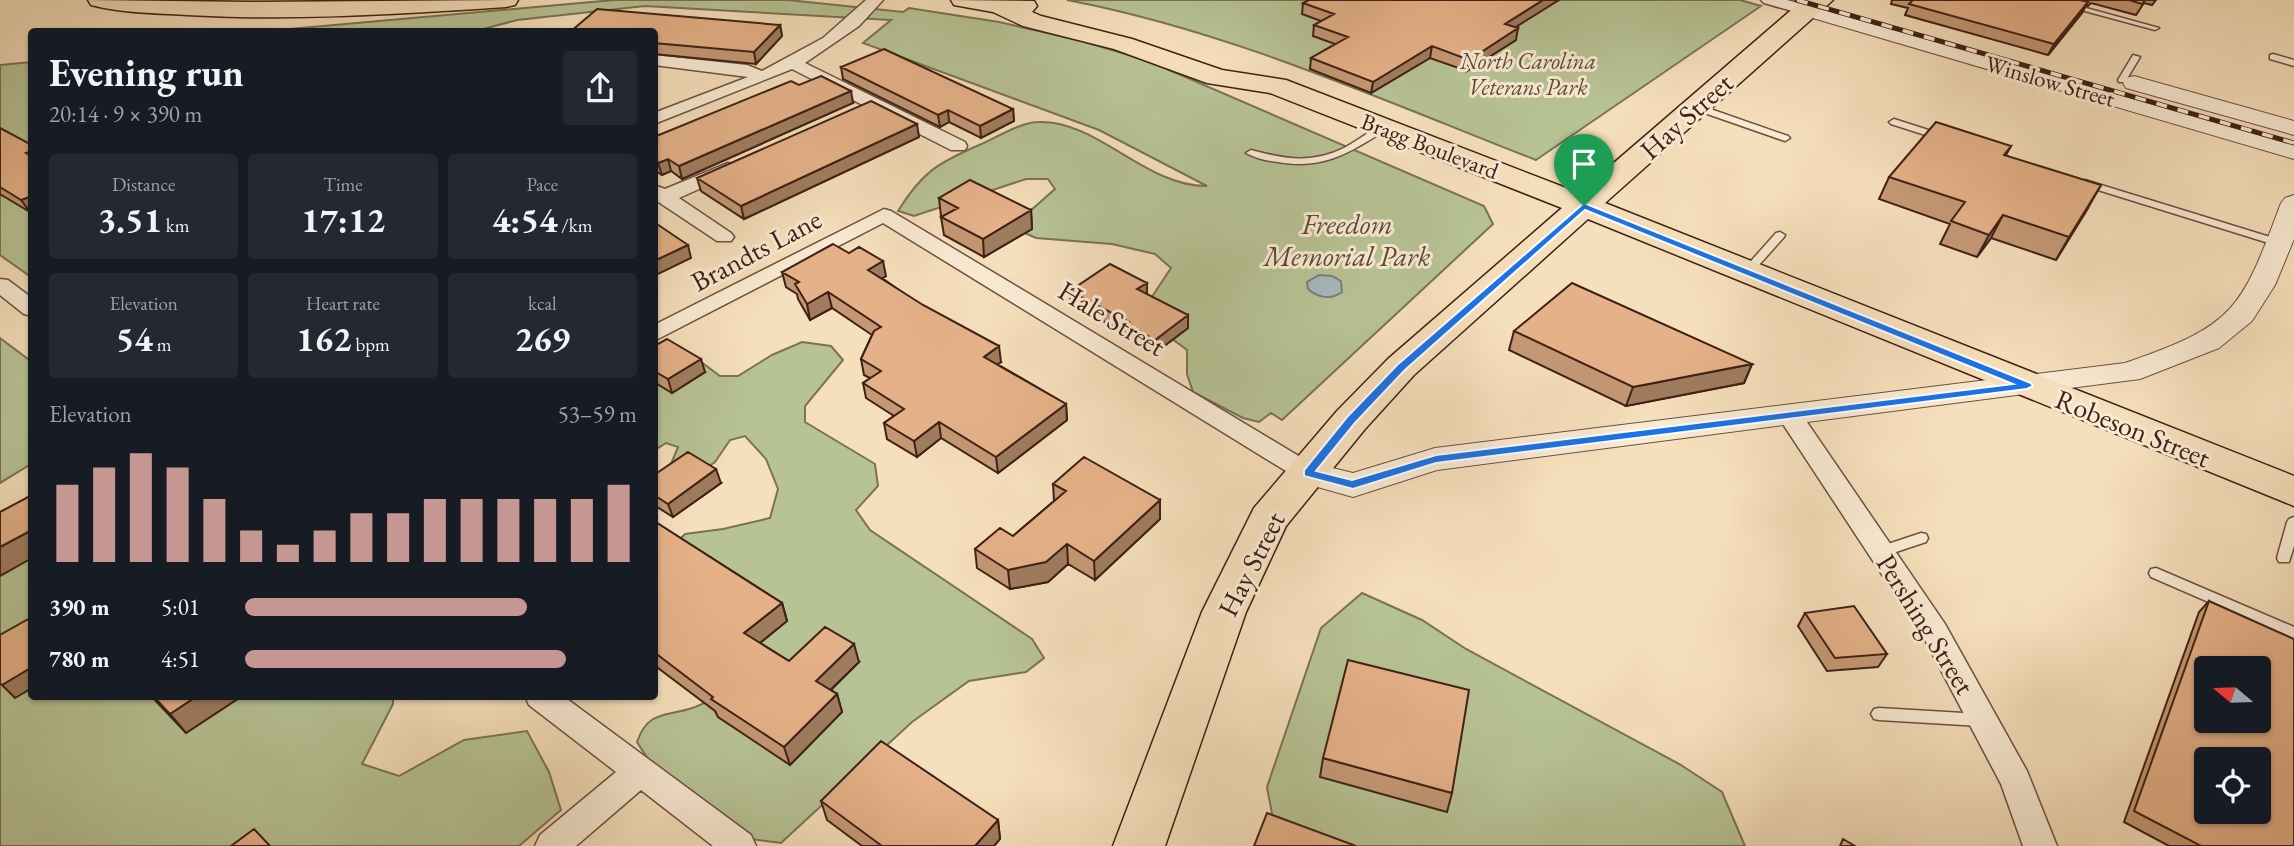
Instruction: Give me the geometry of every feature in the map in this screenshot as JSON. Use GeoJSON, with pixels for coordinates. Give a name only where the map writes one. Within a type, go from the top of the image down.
{"type":"FeatureCollection","features":[{"type":"Feature","properties":{"kind":"main road"},"geometry":{"type":"LineString","coordinates":[[100,0],[170,7],[291,10],[506,0]]}},
{"type":"Feature","properties":{"kind":"main road","name":"Bragg Boulevard"},"geometry":{"type":"LineString","coordinates":[[963,0],[999,6],[1049,6],[1188,41]]}},
{"type":"Feature","properties":{"kind":"main road","name":"Hay Street"},"geometry":{"type":"LineString","coordinates":[[1139,846],[1224,612],[1269,519],[1351,420],[1401,367],[1813,5]]}},
{"type":"Feature","properties":{"kind":"main road","name":"Bragg Boulevard"},"geometry":{"type":"LineString","coordinates":[[999,6],[1032,21],[1124,44],[1217,77],[1276,86],[1584,206]]}},
{"type":"Feature","properties":{"kind":"main road","name":"Bragg Boulevard"},"geometry":{"type":"LineString","coordinates":[[1222,52],[1245,60],[1276,86]]}},
{"type":"Feature","properties":{"kind":"main road","name":"Robeson Street"},"geometry":{"type":"LineString","coordinates":[[1584,206],[2294,492]]}},
{"type":"Feature","properties":{"kind":"street"},"geometry":{"type":"LineString","coordinates":[[658,117],[792,63],[827,44],[875,0]]}},
{"type":"Feature","properties":{"kind":"street"},"geometry":{"type":"LineString","coordinates":[[1769,0],[1813,5]]}},
{"type":"Feature","properties":{"kind":"street","name":"Winslow Street"},"geometry":{"type":"LineString","coordinates":[[1838,0],[2294,128]]}},
{"type":"Feature","properties":{"kind":"street","name":"Winslow Street"},"geometry":{"type":"LineString","coordinates":[[1813,5],[2294,152]]}},
{"type":"Feature","properties":{"kind":"street"},"geometry":{"type":"LineString","coordinates":[[658,60],[747,70],[759,76]]}},
{"type":"Feature","properties":{"kind":"street"},"geometry":{"type":"LineString","coordinates":[[792,63],[958,146]]}},
{"type":"Feature","properties":{"kind":"street"},"geometry":{"type":"LineString","coordinates":[[850,114],[874,103]]}},
{"type":"Feature","properties":{"kind":"street"},"geometry":{"type":"LineString","coordinates":[[659,194],[751,158]]}},
{"type":"Feature","properties":{"kind":"street"},"geometry":{"type":"LineString","coordinates":[[659,194],[724,237]]}},
{"type":"Feature","properties":{"kind":"street"},"geometry":{"type":"LineString","coordinates":[[1308,473],[1353,485],[1436,459],[2129,372],[2211,339],[2233,325],[2262,286],[2294,203]]}},
{"type":"Feature","properties":{"kind":"street","name":"Hale Street"},"geometry":{"type":"LineString","coordinates":[[884,215],[1308,473]]}},
{"type":"Feature","properties":{"kind":"street","name":"Brandts Lane"},"geometry":{"type":"LineString","coordinates":[[658,332],[884,215]]}},
{"type":"Feature","properties":{"kind":"street"},"geometry":{"type":"LineString","coordinates":[[0,285],[28,306]]}},
{"type":"Feature","properties":{"kind":"street","name":"Pershing Street"},"geometry":{"type":"LineString","coordinates":[[1789,415],[1935,632],[2017,781],[2040,846]]}},
{"type":"Feature","properties":{"kind":"street"},"geometry":{"type":"LineString","coordinates":[[545,700],[739,846]]}},
{"type":"Feature","properties":{"kind":"street"},"geometry":{"type":"LineString","coordinates":[[552,846],[639,772]]}},
{"type":"Feature","properties":{"kind":"lane"},"geometry":{"type":"LineString","coordinates":[[2048,0],[2155,28]]}},
{"type":"Feature","properties":{"kind":"lane"},"geometry":{"type":"LineString","coordinates":[[2122,80],[2136,57]]}},
{"type":"Feature","properties":{"kind":"lane"},"geometry":{"type":"LineString","coordinates":[[2273,57],[2294,63]]}},
{"type":"Feature","properties":{"kind":"lane"},"geometry":{"type":"LineString","coordinates":[[1696,107],[1785,138]]}},
{"type":"Feature","properties":{"kind":"lane"},"geometry":{"type":"LineString","coordinates":[[1894,122],[1957,142]]}},
{"type":"Feature","properties":{"kind":"lane"},"geometry":{"type":"LineString","coordinates":[[1251,153],[1290,163],[1325,161],[1383,128]]}},
{"type":"Feature","properties":{"kind":"lane"},"geometry":{"type":"LineString","coordinates":[[2069,178],[2278,243]]}},
{"type":"Feature","properties":{"kind":"lane"},"geometry":{"type":"LineString","coordinates":[[1747,272],[1780,234]]}},
{"type":"Feature","properties":{"kind":"lane"},"geometry":{"type":"LineString","coordinates":[[2284,558],[2294,522]]}},
{"type":"Feature","properties":{"kind":"lane"},"geometry":{"type":"LineString","coordinates":[[1881,552],[1922,538]]}},
{"type":"Feature","properties":{"kind":"lane"},"geometry":{"type":"LineString","coordinates":[[2157,573],[2294,634]]}},
{"type":"Feature","properties":{"kind":"lane"},"geometry":{"type":"LineString","coordinates":[[1880,714],[1985,720]]}},
{"type":"Feature","properties":{"kind":"green space","name":"Freedom Memorial Park"},"geometry":{"type":"Polygon","coordinates":[[[614,0],[788,0],[903,12],[909,8],[999,22],[1078,40],[1146,60],[1484,206],[1493,224],[1282,420],[1271,413],[1259,422],[1243,418],[1193,392],[1187,374],[1187,350],[1140,315],[1171,268],[1155,254],[1112,244],[1036,238],[1018,230],[1029,212],[1055,189],[1048,179],[1026,179],[914,216],[898,211],[915,187],[932,170],[1016,127],[1039,122],[1060,124],[1081,131],[1163,176],[1207,186],[1099,130],[863,43],[891,20],[645,6],[517,20],[487,28],[301,28],[614,0]]]}},
{"type":"Feature","properties":{"kind":"green space","name":"North Carolina Veterans Park"},"geometry":{"type":"Polygon","coordinates":[[[1067,0],[1740,0],[1761,6],[1536,160],[1246,48],[1128,13],[1067,0]]]}},
{"type":"Feature","properties":{"kind":"green space"},"geometry":{"type":"Polygon","coordinates":[[[28,62],[28,275],[0,255],[0,65],[28,62]]]}},
{"type":"Feature","properties":{"kind":"green space"},"geometry":{"type":"Polygon","coordinates":[[[0,338],[28,359],[28,466],[0,483],[0,338]]]}},
{"type":"Feature","properties":{"kind":"green space"},"geometry":{"type":"Polygon","coordinates":[[[802,342],[831,346],[843,360],[805,406],[805,422],[875,464],[878,486],[856,510],[870,530],[1032,639],[1044,658],[1026,672],[969,681],[912,722],[781,843],[750,839],[648,759],[637,742],[647,724],[659,716],[696,707],[723,693],[678,541],[685,534],[723,529],[770,518],[778,489],[766,459],[745,436],[730,440],[715,462],[658,501],[678,447],[666,443],[658,448],[658,349],[693,356],[720,376],[738,376],[772,355],[802,342]]]}},
{"type":"Feature","properties":{"kind":"green space"},"geometry":{"type":"Polygon","coordinates":[[[28,543],[28,700],[393,700],[362,764],[399,776],[464,740],[527,731],[549,772],[561,810],[519,846],[0,846],[0,566],[28,543]]]}},
{"type":"Feature","properties":{"kind":"green space"},"geometry":{"type":"Polygon","coordinates":[[[1362,593],[1422,620],[1466,649],[1681,765],[1722,792],[1745,846],[1278,846],[1267,787],[1321,628],[1362,593]]]}},
{"type":"Feature","properties":{"kind":"water"},"geometry":{"type":"Polygon","coordinates":[[[1319,275],[1332,276],[1341,281],[1342,292],[1329,297],[1312,292],[1308,289],[1307,282],[1319,275]]]}},
{"type":"Feature","properties":{"kind":"building"},"geometry":{"type":"Polygon","coordinates":[[[1309,0],[1543,0],[1505,24],[1518,28],[1469,60],[1432,46],[1373,82],[1311,58],[1348,37],[1314,25],[1334,14],[1303,3],[1309,0]]]}},
{"type":"Feature","properties":{"kind":"building"},"geometry":{"type":"Polygon","coordinates":[[[1913,0],[2088,2],[2054,44],[1909,4],[1913,0]]]}},
{"type":"Feature","properties":{"kind":"building"},"geometry":{"type":"Polygon","coordinates":[[[2129,0],[2145,0],[2142,4],[2129,0]]]}},
{"type":"Feature","properties":{"kind":"building"},"geometry":{"type":"Polygon","coordinates":[[[597,9],[780,25],[754,52],[658,43],[658,28],[575,28],[597,9]]]}},
{"type":"Feature","properties":{"kind":"building"},"geometry":{"type":"Polygon","coordinates":[[[884,49],[1013,109],[980,126],[948,110],[938,115],[841,67],[884,49]]]}},
{"type":"Feature","properties":{"kind":"building"},"geometry":{"type":"Polygon","coordinates":[[[821,76],[851,91],[679,166],[668,159],[658,163],[658,135],[791,81],[799,85],[821,76]]]}},
{"type":"Feature","properties":{"kind":"building"},"geometry":{"type":"Polygon","coordinates":[[[871,101],[917,124],[741,206],[697,178],[871,101]]]}},
{"type":"Feature","properties":{"kind":"building"},"geometry":{"type":"Polygon","coordinates":[[[1936,122],[2011,146],[2004,155],[2101,185],[2069,237],[2003,215],[1989,235],[1951,221],[1965,202],[1889,177],[1936,122]]]}},
{"type":"Feature","properties":{"kind":"building"},"geometry":{"type":"Polygon","coordinates":[[[0,128],[28,143],[28,197],[21,200],[0,187],[0,128]]]}},
{"type":"Feature","properties":{"kind":"building"},"geometry":{"type":"Polygon","coordinates":[[[970,180],[1031,210],[983,239],[941,217],[958,208],[939,198],[970,180]]]}},
{"type":"Feature","properties":{"kind":"building"},"geometry":{"type":"Polygon","coordinates":[[[658,225],[688,245],[658,259],[658,225]]]}},
{"type":"Feature","properties":{"kind":"building"},"geometry":{"type":"Polygon","coordinates":[[[833,244],[849,253],[859,247],[883,261],[868,270],[923,305],[999,346],[984,357],[1066,404],[996,457],[939,422],[914,441],[884,423],[904,409],[863,383],[881,371],[861,359],[874,331],[881,327],[828,292],[807,304],[795,284],[799,282],[782,272],[833,244]]]}},
{"type":"Feature","properties":{"kind":"building"},"geometry":{"type":"Polygon","coordinates":[[[1110,264],[1147,283],[1137,289],[1188,315],[1155,340],[1126,324],[1129,322],[1070,291],[1110,264]]]}},
{"type":"Feature","properties":{"kind":"building"},"geometry":{"type":"Polygon","coordinates":[[[1572,283],[1752,364],[1633,387],[1514,331],[1572,283]]]}},
{"type":"Feature","properties":{"kind":"building"},"geometry":{"type":"Polygon","coordinates":[[[667,339],[701,359],[668,379],[658,373],[658,344],[667,339]]]}},
{"type":"Feature","properties":{"kind":"building"},"geometry":{"type":"Polygon","coordinates":[[[688,452],[716,469],[668,504],[658,498],[658,472],[688,452]]]}},
{"type":"Feature","properties":{"kind":"building"},"geometry":{"type":"Polygon","coordinates":[[[1084,457],[1160,500],[1094,561],[1067,544],[1046,562],[1008,570],[975,549],[1000,528],[1013,536],[1066,491],[1053,484],[1084,457]]]}},
{"type":"Feature","properties":{"kind":"building"},"geometry":{"type":"Polygon","coordinates":[[[28,497],[28,532],[0,547],[0,512],[28,497]]]}},
{"type":"Feature","properties":{"kind":"building"},"geometry":{"type":"Polygon","coordinates":[[[658,524],[782,603],[744,633],[789,661],[825,627],[854,644],[816,681],[837,694],[784,747],[711,699],[713,697],[658,655],[658,524]]]}},
{"type":"Feature","properties":{"kind":"building"},"geometry":{"type":"Polygon","coordinates":[[[2209,601],[2294,639],[2294,846],[2201,846],[2134,811],[2209,601]]]}},
{"type":"Feature","properties":{"kind":"building"},"geometry":{"type":"Polygon","coordinates":[[[1854,606],[1887,654],[1835,658],[1805,613],[1854,606]]]}},
{"type":"Feature","properties":{"kind":"building"},"geometry":{"type":"Polygon","coordinates":[[[28,619],[28,669],[2,685],[0,683],[0,635],[28,619]]]}},
{"type":"Feature","properties":{"kind":"building"},"geometry":{"type":"Polygon","coordinates":[[[1348,660],[1469,690],[1452,793],[1323,758],[1348,660]]]}},
{"type":"Feature","properties":{"kind":"building"},"geometry":{"type":"Polygon","coordinates":[[[157,700],[191,700],[170,714],[157,700]]]}},
{"type":"Feature","properties":{"kind":"building"},"geometry":{"type":"Polygon","coordinates":[[[881,741],[998,820],[975,846],[882,846],[821,801],[881,741]]]}},
{"type":"Feature","properties":{"kind":"building"},"geometry":{"type":"Polygon","coordinates":[[[1267,813],[1356,846],[1254,846],[1267,813]]]}},
{"type":"Feature","properties":{"kind":"building"},"geometry":{"type":"Polygon","coordinates":[[[254,829],[270,846],[231,846],[254,829]]]}},
{"type":"Feature","properties":{"kind":"building"},"geometry":{"type":"Polygon","coordinates":[[[1843,839],[1855,846],[1840,846],[1843,839]]]}},
{"type":"Feature","properties":{"kind":"railway"},"geometry":{"type":"LineString","coordinates":[[1797,0],[2294,143]]}},
{"type":"Feature","properties":{"kind":"route"},"geometry":{"type":"LineString","coordinates":[[1584,206],[2027,386],[1436,459],[1353,485],[1308,473],[1351,420],[1401,367],[1584,206]]}}]}
